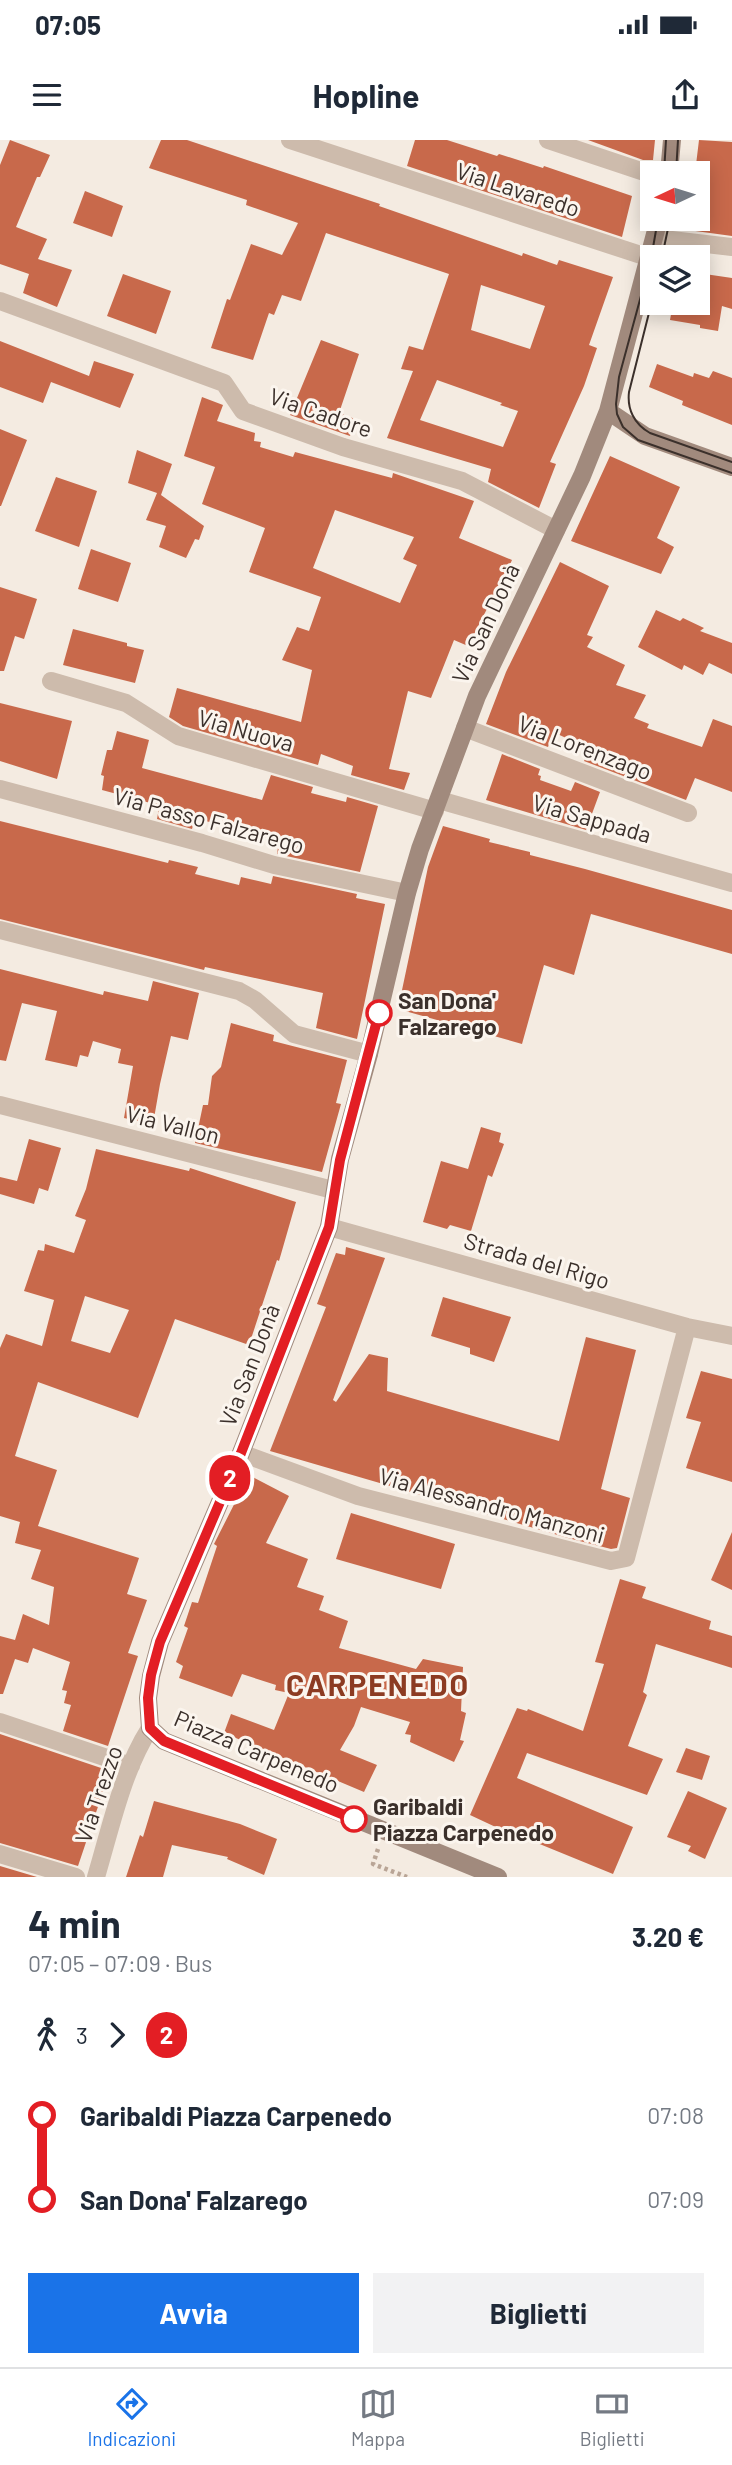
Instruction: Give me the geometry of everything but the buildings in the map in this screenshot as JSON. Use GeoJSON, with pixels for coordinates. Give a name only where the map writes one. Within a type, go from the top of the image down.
{"type":"FeatureCollection","features":[{"type":"Feature","properties":{"kind":"street","name":"Via Lavaredo"},"geometry":{"type":"LineString","coordinates":[[290,140],[640,255]]}},
{"type":"Feature","properties":{"kind":"street"},"geometry":{"type":"LineString","coordinates":[[548,140],[640,171]]}},
{"type":"Feature","properties":{"kind":"street"},"geometry":{"type":"LineString","coordinates":[[669,161],[672,140]]}},
{"type":"Feature","properties":{"kind":"street","name":"Via San Donà"},"geometry":{"type":"LineString","coordinates":[[653,245],[656,231]]}},
{"type":"Feature","properties":{"kind":"street"},"geometry":{"type":"LineString","coordinates":[[655,238],[732,247]]}},
{"type":"Feature","properties":{"kind":"street","name":"Via San Donà"},"geometry":{"type":"LineString","coordinates":[[150,1728],[150,1687],[160,1642],[241,1453],[329,1227],[333,1190],[407,893],[437,805],[493,660],[582,476],[608,411],[640,294]]}},
{"type":"Feature","properties":{"kind":"street","name":"Via Cadore"},"geometry":{"type":"LineString","coordinates":[[0,301],[224,383],[243,411],[343,447],[462,481],[556,530]]}},
{"type":"Feature","properties":{"kind":"street"},"geometry":{"type":"LineString","coordinates":[[608,411],[645,436],[732,467]]}},
{"type":"Feature","properties":{"kind":"street","name":"Via Nuova"},"geometry":{"type":"LineString","coordinates":[[51,681],[126,703],[178,736],[437,805]]}},
{"type":"Feature","properties":{"kind":"street","name":"Via Lorenzago"},"geometry":{"type":"LineString","coordinates":[[465,728],[688,813]]}},
{"type":"Feature","properties":{"kind":"street","name":"Via Passo Falzarego"},"geometry":{"type":"LineString","coordinates":[[0,789],[274,865],[407,893]]}},
{"type":"Feature","properties":{"kind":"street","name":"Via Sappada"},"geometry":{"type":"LineString","coordinates":[[437,805],[732,883]]}},
{"type":"Feature","properties":{"kind":"street"},"geometry":{"type":"LineString","coordinates":[[0,930],[239,991],[255,1000],[294,1034],[369,1054]]}},
{"type":"Feature","properties":{"kind":"street","name":"Via Vallon"},"geometry":{"type":"LineString","coordinates":[[0,1105],[333,1190]]}},
{"type":"Feature","properties":{"kind":"street","name":"Strada del Rigo"},"geometry":{"type":"LineString","coordinates":[[329,1227],[687,1327],[732,1336]]}},
{"type":"Feature","properties":{"kind":"street","name":"Via Alessandro Manzoni"},"geometry":{"type":"LineString","coordinates":[[241,1453],[358,1496],[611,1562],[626,1558],[687,1327]]}},
{"type":"Feature","properties":{"kind":"street"},"geometry":{"type":"LineString","coordinates":[[0,1722],[131,1766]]}},
{"type":"Feature","properties":{"kind":"street","name":"Via Trezzo"},"geometry":{"type":"LineString","coordinates":[[96,1877],[118,1800],[139,1745],[150,1728]]}},
{"type":"Feature","properties":{"kind":"street","name":"Piazza Carpenedo"},"geometry":{"type":"LineString","coordinates":[[150,1728],[164,1741],[175,1746],[498,1877]]}},
{"type":"Feature","properties":{"kind":"street"},"geometry":{"type":"LineString","coordinates":[[0,1854],[76,1877]]}},
{"type":"Feature","properties":{"kind":"path"},"geometry":{"type":"LineString","coordinates":[[385,1831],[373,1864],[407,1877]]}},
{"type":"Feature","properties":{"kind":"tram line"},"geometry":{"type":"LineString","coordinates":[[665,161],[666,140]]}},
{"type":"Feature","properties":{"kind":"tram line"},"geometry":{"type":"LineString","coordinates":[[677,161],[678,140]]}},
{"type":"Feature","properties":{"kind":"tram line"},"geometry":{"type":"LineString","coordinates":[[656,231],[651,259],[619,377],[617,414],[623,427],[638,440],[732,473]]}},
{"type":"Feature","properties":{"kind":"tram line"},"geometry":{"type":"LineString","coordinates":[[665,245],[667,231]]}},
{"type":"Feature","properties":{"kind":"tram line"},"geometry":{"type":"LineString","coordinates":[[648,315],[629,392],[633,416],[650,433],[732,462]]}},
{"type":"Feature","properties":{"kind":"bus line","name":"2"},"geometry":{"type":"LineString","coordinates":[[354,1819],[164,1741],[150,1728],[148,1698],[160,1642],[241,1453],[329,1227],[340,1160],[379,1013]]}},
{"type":"Feature","properties":{"kind":"place","name":"San Dona' Falzarego"},"geometry":{"type":"Point","coordinates":[379,1013]}},
{"type":"Feature","properties":{"kind":"place","name":"Garibaldi Piazza Carpenedo"},"geometry":{"type":"Point","coordinates":[354,1819]}},
{"type":"Feature","properties":{"kind":"district","name":"CARPENEDO"},"geometry":{"type":"Point","coordinates":[378,1684]}}]}
